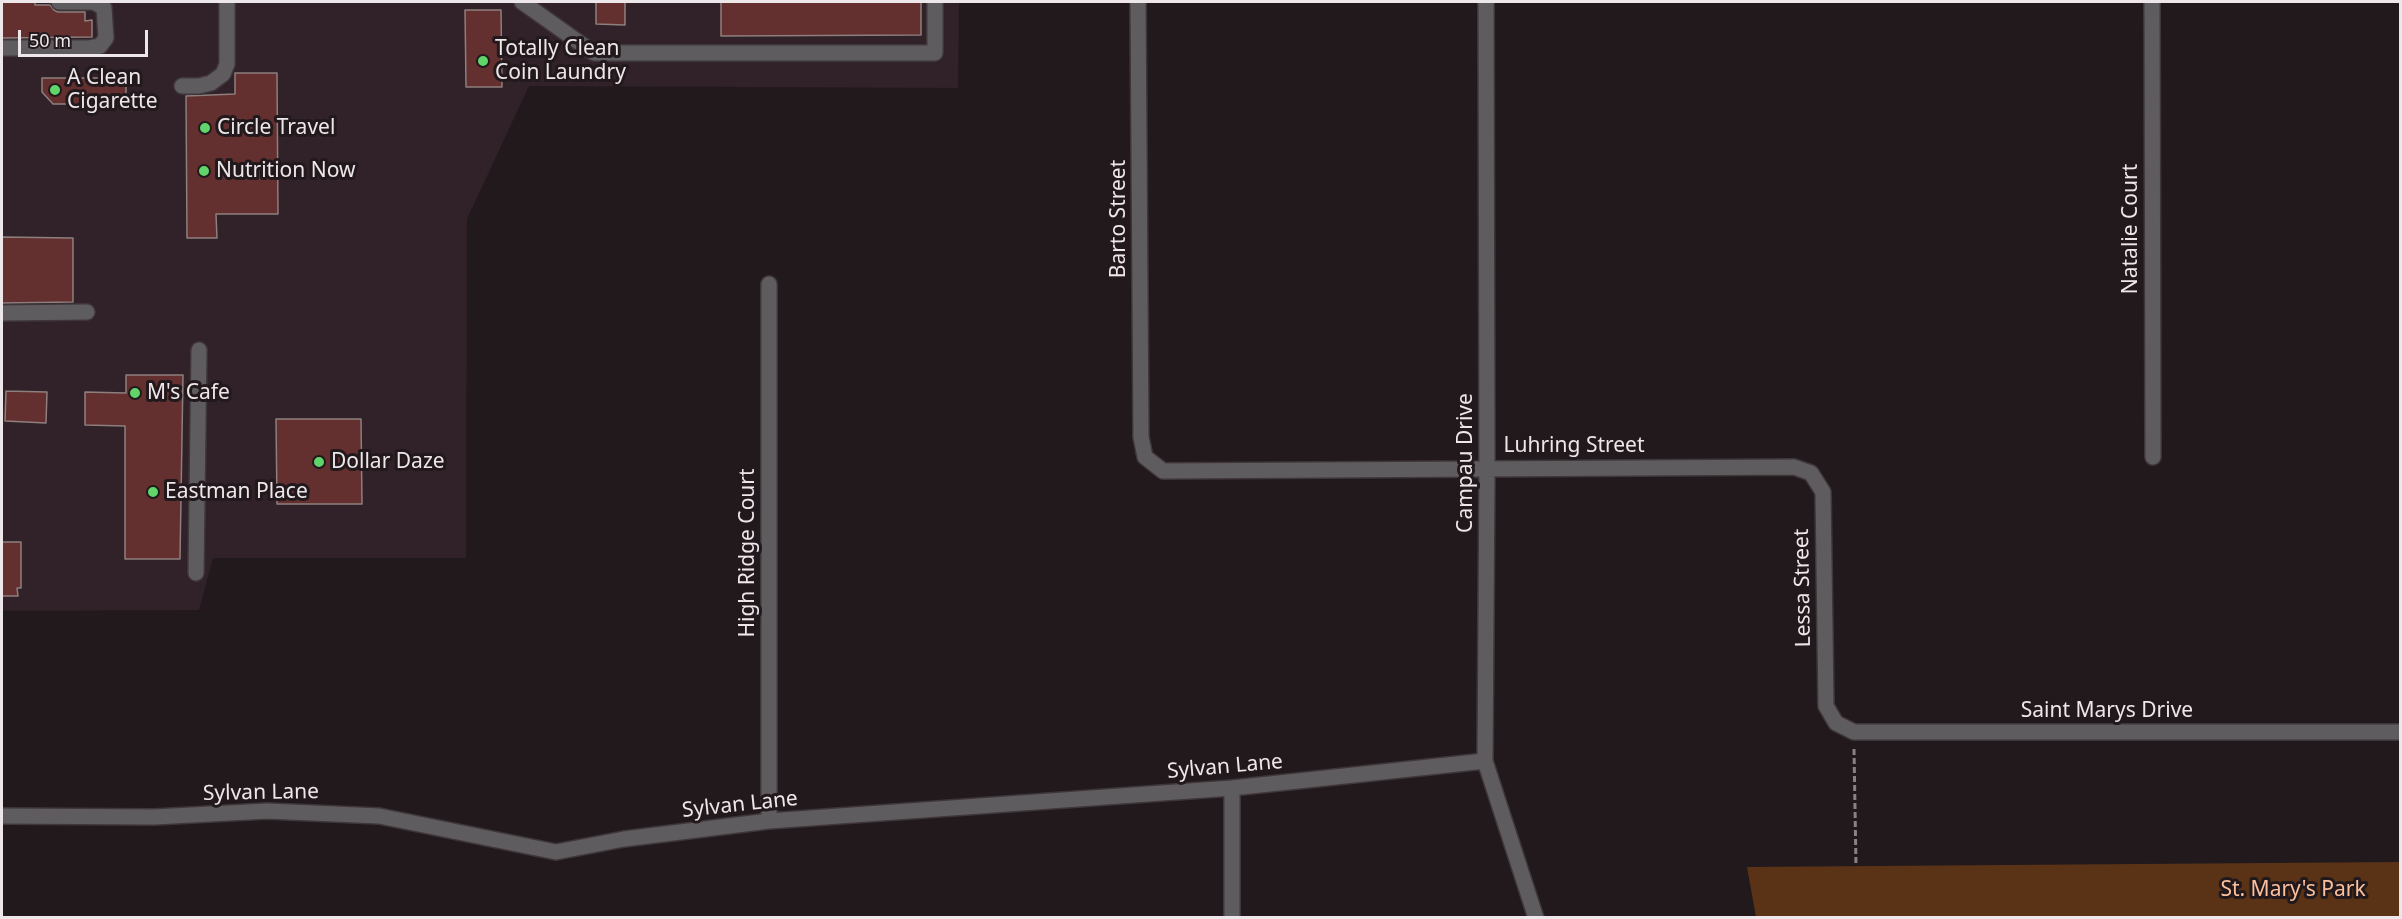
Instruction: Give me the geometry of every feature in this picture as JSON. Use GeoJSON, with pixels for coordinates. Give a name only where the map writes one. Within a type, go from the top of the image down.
{"type":"FeatureCollection","features":[{"type":"Feature","properties":{"kind":"street"},"geometry":{"type":"LineString","coordinates":[[2,48],[100,46],[106,38],[104,8],[94,2],[59,2]]}},
{"type":"Feature","properties":{"kind":"street"},"geometry":{"type":"LineString","coordinates":[[182,86],[211,83],[223,75],[227,64],[227,2]]}},
{"type":"Feature","properties":{"kind":"street"},"geometry":{"type":"LineString","coordinates":[[522,2],[594,53],[935,53],[935,2]]}},
{"type":"Feature","properties":{"kind":"street","name":"Barto Street"},"geometry":{"type":"LineString","coordinates":[[1138,2],[1141,437]]}},
{"type":"Feature","properties":{"kind":"street","name":"Campau Drive"},"geometry":{"type":"LineString","coordinates":[[1486,2],[1485,761],[1536,918]]}},
{"type":"Feature","properties":{"kind":"street","name":"Natalie Court"},"geometry":{"type":"LineString","coordinates":[[2152,2],[2153,457]]}},
{"type":"Feature","properties":{"kind":"street","name":"High Ridge Court"},"geometry":{"type":"LineString","coordinates":[[769,284],[769,821]]}},
{"type":"Feature","properties":{"kind":"street"},"geometry":{"type":"LineString","coordinates":[[2,313],[87,312]]}},
{"type":"Feature","properties":{"kind":"street"},"geometry":{"type":"LineString","coordinates":[[196,573],[199,350]]}},
{"type":"Feature","properties":{"kind":"street","name":"Luhring Street"},"geometry":{"type":"LineString","coordinates":[[1141,437],[1145,457],[1163,471],[1794,467],[1811,473]]}},
{"type":"Feature","properties":{"kind":"street","name":"Lessa Street"},"geometry":{"type":"LineString","coordinates":[[1811,473],[1823,492],[1826,706],[1836,723],[1854,732]]}},
{"type":"Feature","properties":{"kind":"street","name":"Saint Marys Drive"},"geometry":{"type":"LineString","coordinates":[[1854,732],[2400,732]]}},
{"type":"Feature","properties":{"kind":"street","name":"Sylvan Lane"},"geometry":{"type":"LineString","coordinates":[[2,816],[154,817],[267,811],[378,816],[556,852],[624,839],[769,821],[1232,788],[1485,761]]}},
{"type":"Feature","properties":{"kind":"street"},"geometry":{"type":"LineString","coordinates":[[1232,788],[1232,918]]}},
{"type":"Feature","properties":{"kind":"path"},"geometry":{"type":"LineString","coordinates":[[1854,732],[1856,866]]}},
{"type":"Feature","properties":{"kind":"shaded area"},"geometry":{"type":"Polygon","coordinates":[[[2,2],[959,2],[958,88],[529,86],[467,219],[466,558],[213,558],[199,610],[2,611],[2,2]]]}},
{"type":"Feature","properties":{"kind":"green space","name":"St. Mary's Park"},"geometry":{"type":"Polygon","coordinates":[[[2400,862],[2400,918],[1756,917],[1747,867],[2400,862]]]}},
{"type":"Feature","properties":{"kind":"building"},"geometry":{"type":"Polygon","coordinates":[[[2,2],[35,2],[35,5],[50,5],[58,12],[85,12],[85,21],[92,20],[92,37],[2,38],[2,2]]]}},
{"type":"Feature","properties":{"kind":"building"},"geometry":{"type":"Polygon","coordinates":[[[596,2],[625,2],[625,25],[596,24],[596,2]]]}},
{"type":"Feature","properties":{"kind":"building"},"geometry":{"type":"Polygon","coordinates":[[[721,2],[921,2],[921,35],[721,36],[721,2]]]}},
{"type":"Feature","properties":{"kind":"building","name":"Totally Clean Coin Laundry"},"geometry":{"type":"Polygon","coordinates":[[[465,10],[501,10],[502,87],[466,87],[465,10]]]}},
{"type":"Feature","properties":{"kind":"building"},"geometry":{"type":"Polygon","coordinates":[[[235,73],[277,73],[278,214],[216,214],[217,238],[187,238],[186,96],[235,94],[235,73]]]}},
{"type":"Feature","properties":{"kind":"building"},"geometry":{"type":"Polygon","coordinates":[[[42,78],[126,78],[126,104],[53,104],[42,92],[42,78]]]}},
{"type":"Feature","properties":{"kind":"building"},"geometry":{"type":"Polygon","coordinates":[[[2,237],[73,238],[73,302],[2,303],[2,237]]]}},
{"type":"Feature","properties":{"kind":"building","name":"Eastman Place"},"geometry":{"type":"Polygon","coordinates":[[[126,375],[183,375],[180,559],[125,559],[125,426],[85,425],[85,392],[126,393],[126,375]]]}},
{"type":"Feature","properties":{"kind":"building"},"geometry":{"type":"Polygon","coordinates":[[[6,391],[47,392],[46,423],[5,421],[6,391]]]}},
{"type":"Feature","properties":{"kind":"building","name":"Dollar Daze"},"geometry":{"type":"Polygon","coordinates":[[[276,419],[361,419],[362,504],[277,504],[276,419]]]}},
{"type":"Feature","properties":{"kind":"building"},"geometry":{"type":"Polygon","coordinates":[[[2,542],[21,542],[21,588],[17,588],[18,596],[2,596],[2,542]]]}},
{"type":"Feature","properties":{"kind":"place","name":"Totally Clean Coin Laundry"},"geometry":{"type":"Point","coordinates":[483,61]}},
{"type":"Feature","properties":{"kind":"place","name":"A Clean Cigarette"},"geometry":{"type":"Point","coordinates":[55,90]}},
{"type":"Feature","properties":{"kind":"place","name":"Circle Travel"},"geometry":{"type":"Point","coordinates":[205,128]}},
{"type":"Feature","properties":{"kind":"place","name":"Nutrition Now"},"geometry":{"type":"Point","coordinates":[204,171]}},
{"type":"Feature","properties":{"kind":"place","name":"M's Cafe"},"geometry":{"type":"Point","coordinates":[135,393]}},
{"type":"Feature","properties":{"kind":"place","name":"Dollar Daze"},"geometry":{"type":"Point","coordinates":[319,462]}},
{"type":"Feature","properties":{"kind":"place","name":"Eastman Place"},"geometry":{"type":"Point","coordinates":[153,492]}}]}
